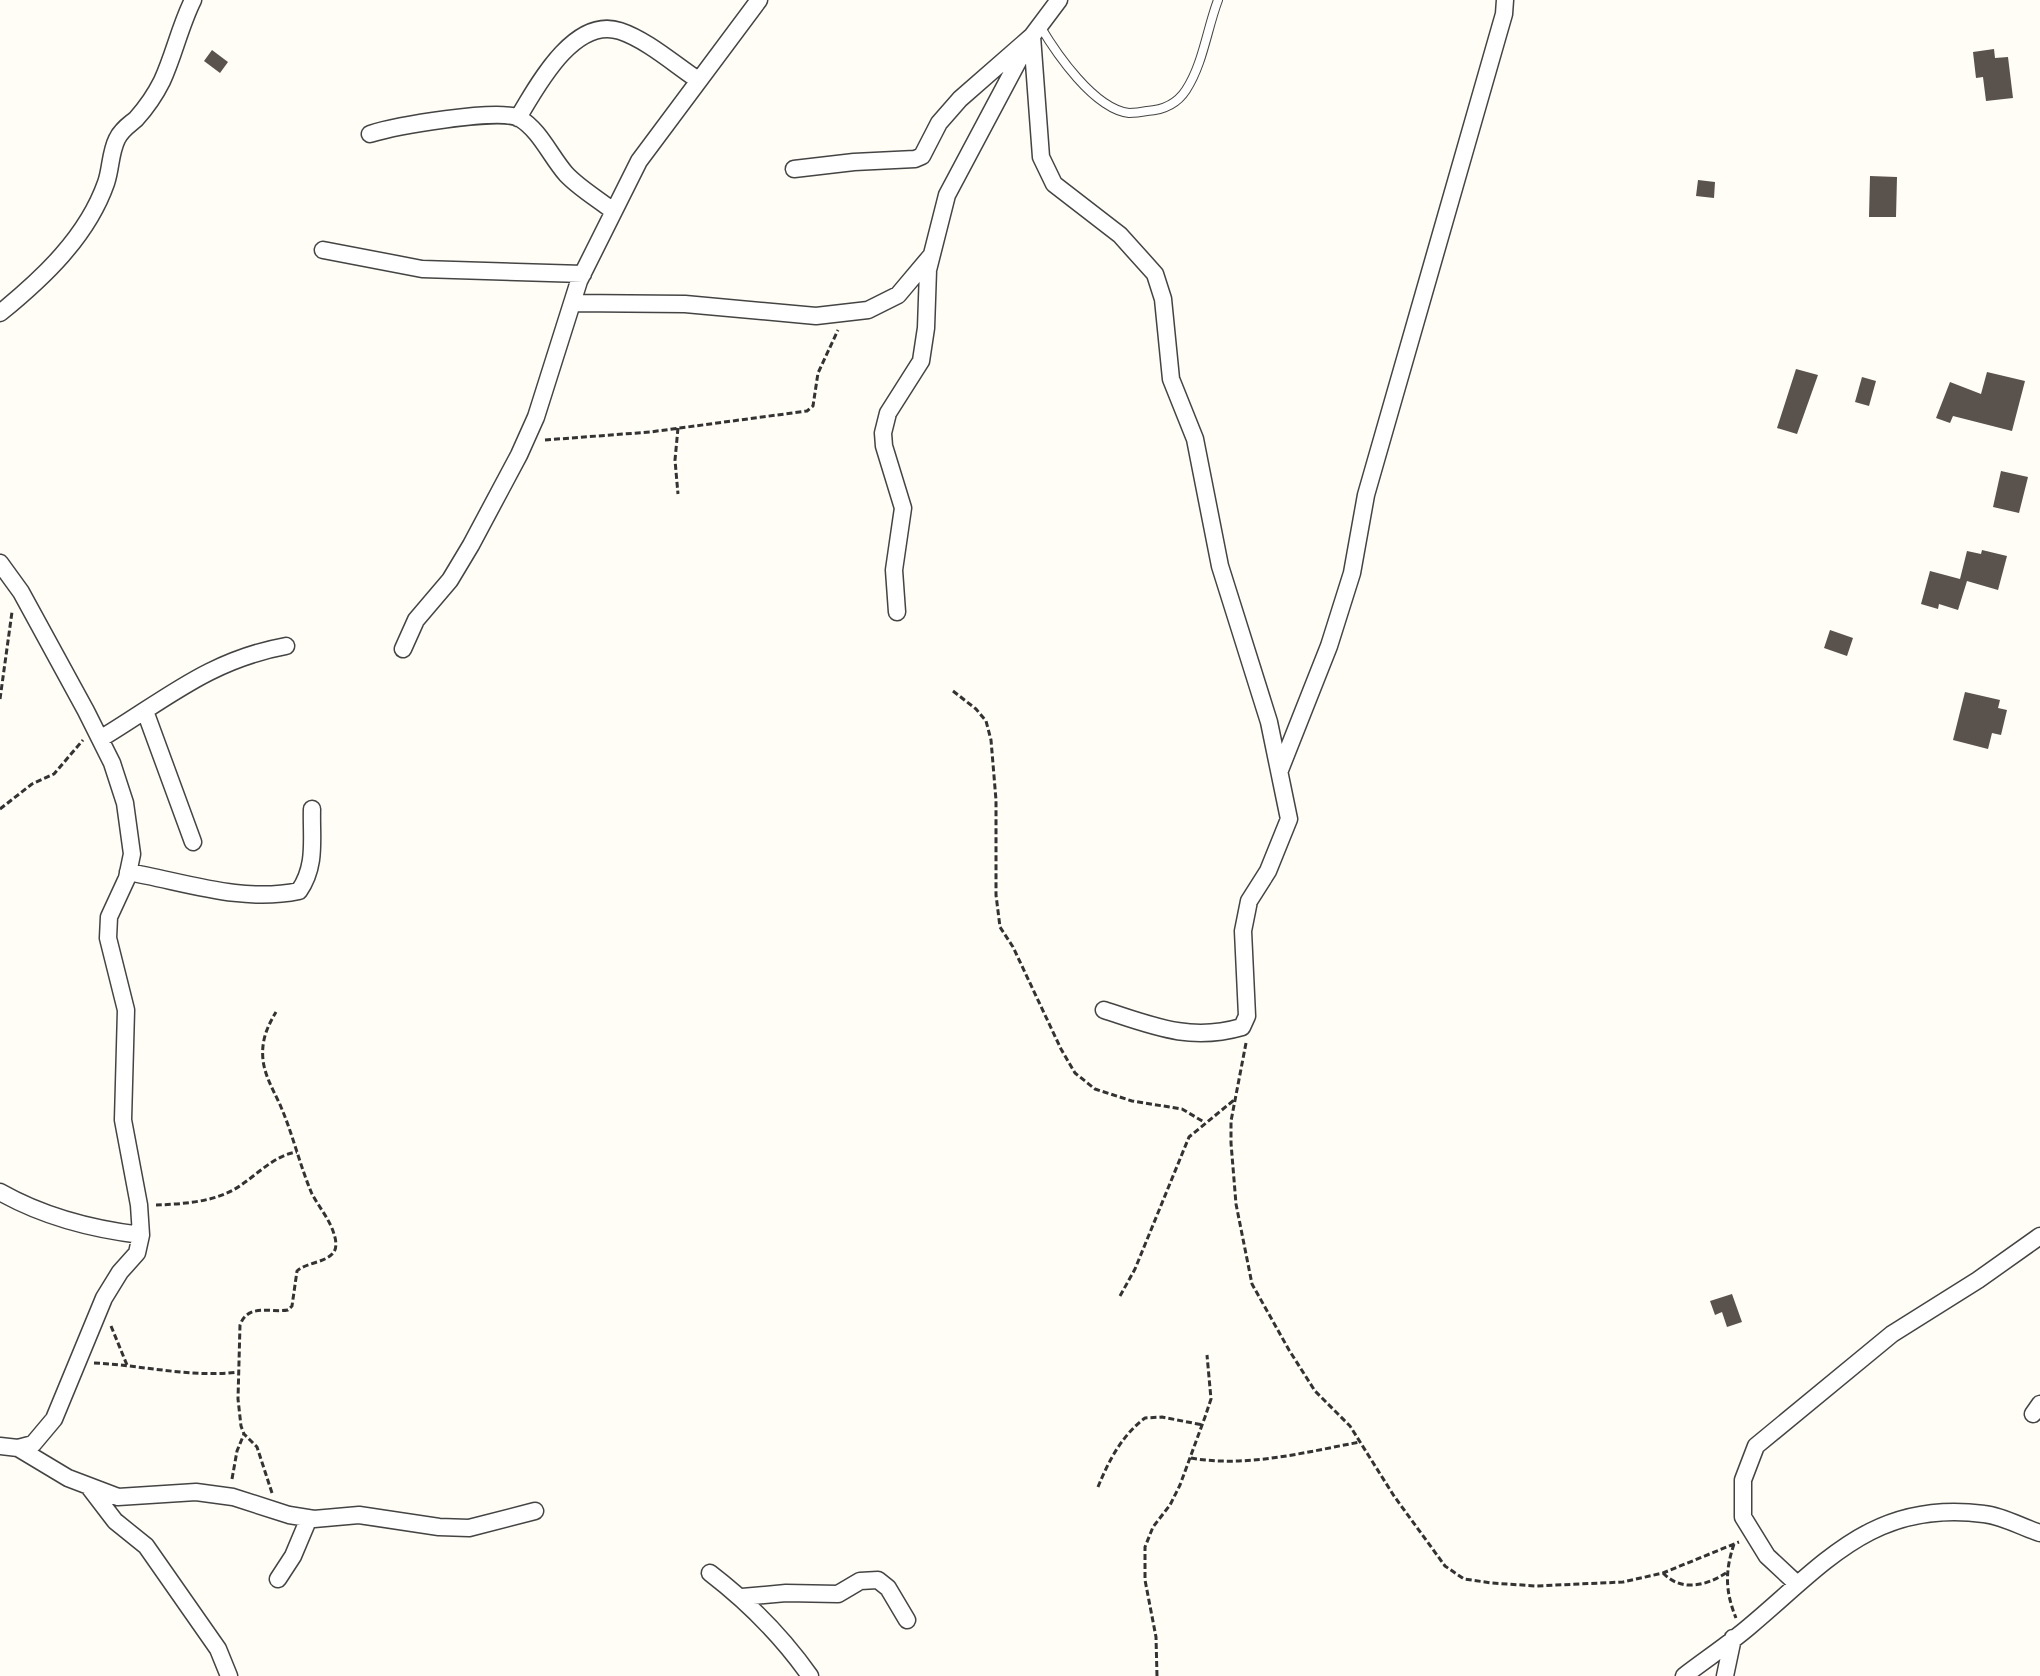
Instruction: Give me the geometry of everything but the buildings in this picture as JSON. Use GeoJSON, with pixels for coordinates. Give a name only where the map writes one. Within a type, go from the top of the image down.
{"type":"FeatureCollection","features":[{"type":"Feature","properties":{"kind":"street"},"geometry":{"type":"LineString","coordinates":[[0,313],[25,293],[60,257],[92,216],[106,182],[117,138],[137,118],[161,82],[182,21],[193,0]]}},
{"type":"Feature","properties":{"kind":"street"},"geometry":{"type":"LineString","coordinates":[[403,649],[416,620],[450,580],[471,545],[525,441],[536,417],[583,274],[639,161],[759,0]]}},
{"type":"Feature","properties":{"kind":"street"},"geometry":{"type":"LineString","coordinates":[[897,612],[894,570],[903,508],[884,446],[883,432],[888,413],[921,360],[927,328],[928,270],[947,195],[1036,31],[1059,0]]}},
{"type":"Feature","properties":{"kind":"street"},"geometry":{"type":"LineString","coordinates":[[1280,770],[1329,646],[1352,573],[1366,495],[1504,14],[1505,0]]}},
{"type":"Feature","properties":{"kind":"street"},"geometry":{"type":"LineString","coordinates":[[518,118],[539,82],[562,51],[598,29],[621,32],[698,80]]}},
{"type":"Feature","properties":{"kind":"street"},"geometry":{"type":"LineString","coordinates":[[794,169],[854,162],[915,159],[922,156],[939,123],[960,99],[1036,31]]}},
{"type":"Feature","properties":{"kind":"street"},"geometry":{"type":"LineString","coordinates":[[1036,31],[1041,157],[1046,171],[1054,184],[1120,235],[1155,274],[1163,299],[1171,379],[1195,439],[1220,566],[1252,662],[1280,770],[1289,819],[1268,871],[1249,901],[1243,931],[1245,1023],[1242,1027],[1200,1035],[1170,1031],[1104,1010]]}},
{"type":"Feature","properties":{"kind":"street"},"geometry":{"type":"LineString","coordinates":[[370,134],[397,125],[447,119],[505,115],[518,118],[529,126],[568,176],[613,211]]}},
{"type":"Feature","properties":{"kind":"street"},"geometry":{"type":"LineString","coordinates":[[323,250],[422,269],[583,274]]}},
{"type":"Feature","properties":{"kind":"street"},"geometry":{"type":"LineString","coordinates":[[572,303],[685,304],[816,316],[868,310],[898,295],[931,255]]}},
{"type":"Feature","properties":{"kind":"street"},"geometry":{"type":"LineString","coordinates":[[0,563],[21,592],[97,734],[112,763],[125,802],[132,854],[128,872],[109,917],[108,938],[126,1010],[123,1120],[139,1205],[141,1235],[137,1253],[120,1272],[98,1311],[54,1419],[33,1444],[18,1448],[0,1446]]}},
{"type":"Feature","properties":{"kind":"street"},"geometry":{"type":"LineString","coordinates":[[97,734],[145,711],[219,665],[252,652],[286,646]]}},
{"type":"Feature","properties":{"kind":"street"},"geometry":{"type":"LineString","coordinates":[[145,711],[193,843]]}},
{"type":"Feature","properties":{"kind":"street"},"geometry":{"type":"LineString","coordinates":[[128,872],[240,894],[268,895],[299,891],[307,880],[314,854],[312,808]]}},
{"type":"Feature","properties":{"kind":"street"},"geometry":{"type":"LineString","coordinates":[[0,1192],[25,1206],[68,1221],[141,1235]]}},
{"type":"Feature","properties":{"kind":"street"},"geometry":{"type":"LineString","coordinates":[[1796,1583],[1767,1557],[1743,1517],[1743,1480],[1756,1446],[1892,1334],[1978,1280],[2040,1236]]}},
{"type":"Feature","properties":{"kind":"street"},"geometry":{"type":"LineString","coordinates":[[18,1448],[68,1478],[118,1497],[196,1492],[226,1496],[277,1512],[309,1518],[359,1515],[408,1524],[470,1528],[535,1511]]}},
{"type":"Feature","properties":{"kind":"street"},"geometry":{"type":"LineString","coordinates":[[88,1487],[115,1521],[146,1546],[218,1649],[229,1676]]}},
{"type":"Feature","properties":{"kind":"street"},"geometry":{"type":"LineString","coordinates":[[1684,1676],[1738,1635],[1796,1583],[1852,1541],[1910,1516],[1947,1512],[1985,1514],[2040,1533]]}},
{"type":"Feature","properties":{"kind":"street"},"geometry":{"type":"LineString","coordinates":[[278,1579],[293,1556],[309,1518]]}},
{"type":"Feature","properties":{"kind":"street"},"geometry":{"type":"LineString","coordinates":[[710,1572],[742,1597],[771,1626],[810,1676]]}},
{"type":"Feature","properties":{"kind":"street"},"geometry":{"type":"LineString","coordinates":[[742,1597],[786,1593],[838,1594],[860,1581],[878,1580],[888,1588],[907,1620]]}},
{"type":"Feature","properties":{"kind":"street"},"geometry":{"type":"LineString","coordinates":[[1725,1676],[1738,1635]]}},
{"type":"Feature","properties":{"kind":"lane"},"geometry":{"type":"LineString","coordinates":[[1036,31],[1060,60],[1100,98],[1118,110],[1130,113],[1156,111],[1172,105],[1185,91],[1198,66],[1218,0]]}},
{"type":"Feature","properties":{"kind":"path"},"geometry":{"type":"LineString","coordinates":[[525,441],[678,428],[807,411],[813,406],[818,373],[838,332],[841,313]]}},
{"type":"Feature","properties":{"kind":"path"},"geometry":{"type":"LineString","coordinates":[[678,428],[675,460],[678,494]]}},
{"type":"Feature","properties":{"kind":"path"},"geometry":{"type":"LineString","coordinates":[[0,699],[8,634],[13,610],[21,592]]}},
{"type":"Feature","properties":{"kind":"path"},"geometry":{"type":"LineString","coordinates":[[953,691],[976,709],[986,721],[991,740],[996,800],[996,895],[1000,927],[1013,947],[1046,1023],[1061,1049],[1075,1073],[1095,1089],[1132,1101],[1182,1109],[1204,1122]]}},
{"type":"Feature","properties":{"kind":"path"},"geometry":{"type":"LineString","coordinates":[[0,809],[32,784],[59,770],[97,734]]}},
{"type":"Feature","properties":{"kind":"path"},"geometry":{"type":"LineString","coordinates":[[226,1496],[244,1434],[238,1400],[240,1325],[243,1316],[251,1310],[288,1310],[292,1306],[294,1276],[297,1271],[304,1265],[327,1258],[334,1252],[336,1244],[332,1227],[312,1193],[268,1080],[263,1061],[265,1035],[276,1012]]}},
{"type":"Feature","properties":{"kind":"path"},"geometry":{"type":"LineString","coordinates":[[1245,1023],[1245,1055],[1231,1121],[1235,1192],[1252,1284],[1315,1391],[1350,1426],[1430,1548],[1445,1566],[1464,1579],[1536,1586],[1623,1582],[1663,1573],[1734,1544],[1755,1538]]}},
{"type":"Feature","properties":{"kind":"path"},"geometry":{"type":"LineString","coordinates":[[1120,1296],[1135,1269],[1189,1137],[1204,1122],[1235,1099]]}},
{"type":"Feature","properties":{"kind":"path"},"geometry":{"type":"LineString","coordinates":[[139,1205],[180,1203],[227,1193],[278,1159],[297,1152]]}},
{"type":"Feature","properties":{"kind":"path"},"geometry":{"type":"LineString","coordinates":[[98,1311],[114,1330],[127,1365]]}},
{"type":"Feature","properties":{"kind":"path"},"geometry":{"type":"LineString","coordinates":[[1157,1676],[1156,1637],[1145,1581],[1145,1547],[1153,1527],[1170,1505],[1180,1485],[1203,1425],[1211,1399],[1207,1355]]}},
{"type":"Feature","properties":{"kind":"path"},"geometry":{"type":"LineString","coordinates":[[77,1362],[127,1365],[190,1374],[238,1372]]}},
{"type":"Feature","properties":{"kind":"path"},"geometry":{"type":"LineString","coordinates":[[1098,1487],[1114,1454],[1144,1418],[1162,1417],[1203,1425]]}},
{"type":"Feature","properties":{"kind":"path"},"geometry":{"type":"LineString","coordinates":[[244,1434],[257,1448],[269,1478],[277,1512]]}},
{"type":"Feature","properties":{"kind":"path"},"geometry":{"type":"LineString","coordinates":[[1191,1458],[1213,1462],[1238,1461],[1360,1442]]}},
{"type":"Feature","properties":{"kind":"path"},"geometry":{"type":"LineString","coordinates":[[1734,1544],[1726,1573],[1738,1635]]}},
{"type":"Feature","properties":{"kind":"path"},"geometry":{"type":"LineString","coordinates":[[1663,1573],[1670,1580],[1690,1586],[1726,1573]]}}]}
